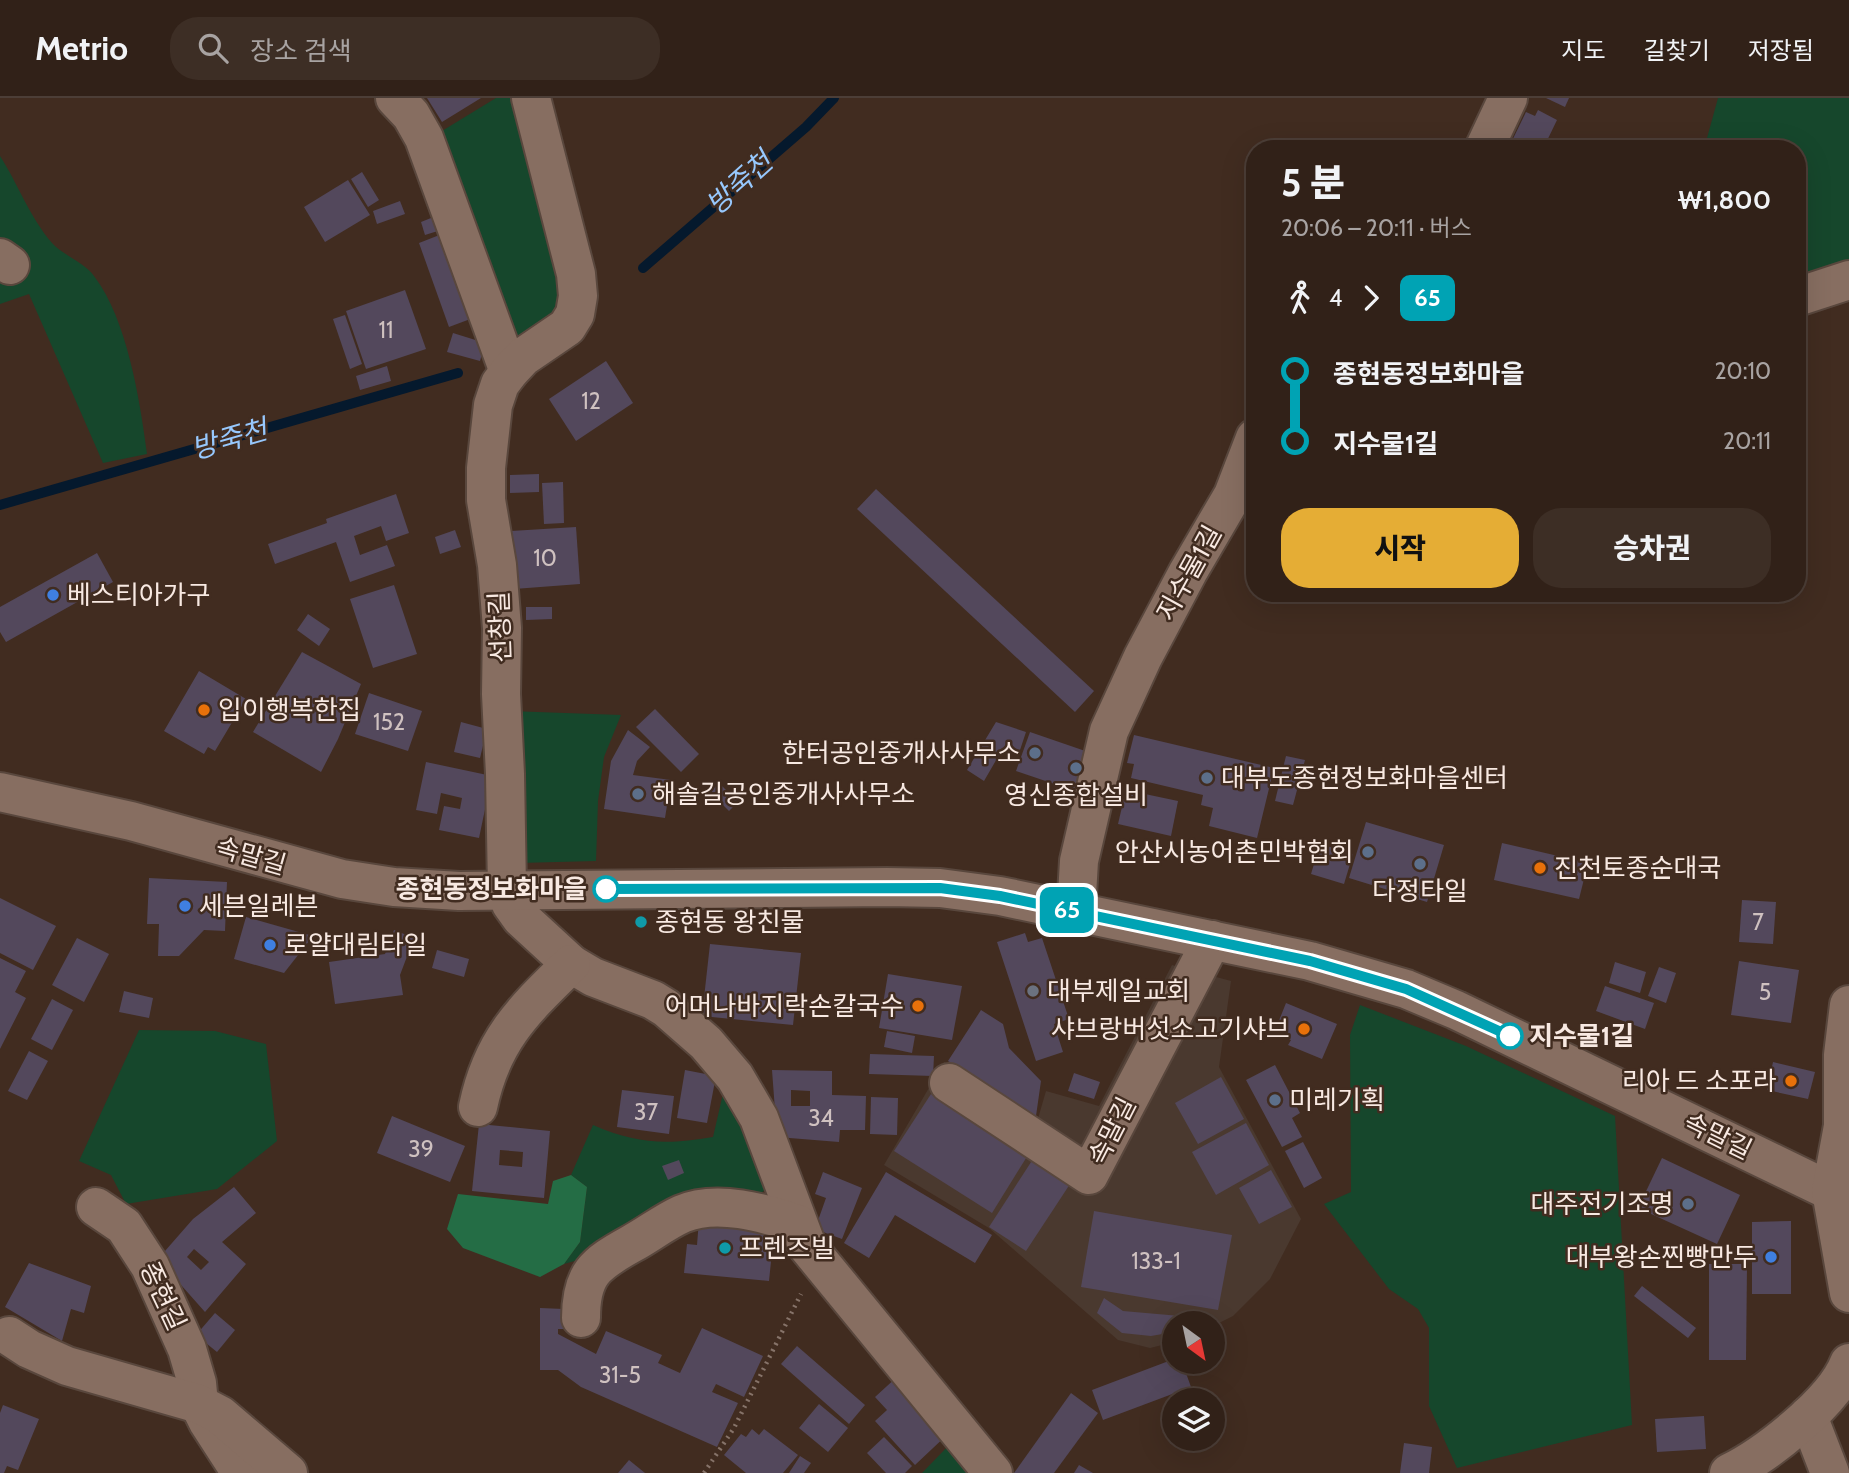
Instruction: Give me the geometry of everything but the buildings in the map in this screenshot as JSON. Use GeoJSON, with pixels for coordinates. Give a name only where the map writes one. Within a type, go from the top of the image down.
{"type":"FeatureCollection","features":[{"type":"Feature","properties":{"kind":"street"},"geometry":{"type":"LineString","coordinates":[[395,98],[411,115],[424,138],[509,372]]}},
{"type":"Feature","properties":{"kind":"street","name":"선창길"},"geometry":{"type":"LineString","coordinates":[[507,889],[501,694],[502,628],[497,565],[486,490],[493,405],[500,384],[523,357],[567,327],[575,314],[578,296],[576,274],[531,98]]}},
{"type":"Feature","properties":{"kind":"street"},"geometry":{"type":"LineString","coordinates":[[1488,140],[1508,98]]}},
{"type":"Feature","properties":{"kind":"street"},"geometry":{"type":"LineString","coordinates":[[1806,294],[1849,280]]}},
{"type":"Feature","properties":{"kind":"street","name":"지수물1길"},"geometry":{"type":"LineString","coordinates":[[1076,912],[1079,861],[1110,732],[1143,657],[1233,495],[1246,461]]}},
{"type":"Feature","properties":{"kind":"street","name":"속말길"},"geometry":{"type":"LineString","coordinates":[[0,792],[131,821],[342,880],[394,887],[459,891],[940,888],[1000,896],[1310,961],[1406,989],[1469,1016],[1840,1195]]}},
{"type":"Feature","properties":{"kind":"street"},"geometry":{"type":"LineString","coordinates":[[507,889],[511,904],[521,918],[571,964],[593,977],[653,1000],[666,1008],[706,1044],[735,1077],[750,1100],[767,1139],[807,1246],[993,1473]]}},
{"type":"Feature","properties":{"kind":"street","name":"속말길"},"geometry":{"type":"LineString","coordinates":[[949,1083],[1089,1175],[1212,940]]}},
{"type":"Feature","properties":{"kind":"street"},"geometry":{"type":"LineString","coordinates":[[478,1107],[491,1061],[512,1025],[571,964]]}},
{"type":"Feature","properties":{"kind":"street"},"geometry":{"type":"LineString","coordinates":[[1849,1005],[1843,1055],[1840,1195],[1849,1293]]}},
{"type":"Feature","properties":{"kind":"street","name":"종현길"},"geometry":{"type":"LineString","coordinates":[[96,1207],[124,1226],[150,1266],[187,1349],[197,1383],[199,1404],[241,1473]]}},
{"type":"Feature","properties":{"kind":"street"},"geometry":{"type":"LineString","coordinates":[[581,1318],[581,1297],[594,1268],[609,1255],[684,1213],[722,1208],[748,1210],[798,1224]]}},
{"type":"Feature","properties":{"kind":"street"},"geometry":{"type":"LineString","coordinates":[[9,1336],[29,1349],[67,1366],[199,1404],[220,1415],[288,1473]]}},
{"type":"Feature","properties":{"kind":"street"},"geometry":{"type":"LineString","coordinates":[[1729,1473],[1808,1416],[1835,1387],[1849,1365]]}},
{"type":"Feature","properties":{"kind":"street"},"geometry":{"type":"LineString","coordinates":[[1808,1416],[1830,1473]]}},
{"type":"Feature","properties":{"kind":"path"},"geometry":{"type":"LineString","coordinates":[[704,1473],[734,1428],[819,1263]]}},
{"type":"Feature","properties":{"kind":"shaded area"},"geometry":{"type":"Polygon","coordinates":[[[1172,965],[1231,981],[1219,1067],[1301,1219],[1270,1279],[1233,1316],[1225,1320],[1225,1311],[1162,1311],[1162,1345],[1150,1348],[1118,1340],[989,1228],[884,1165],[944,1062],[1037,1122],[1046,1091],[1099,1106],[1172,965]]]}},
{"type":"Feature","properties":{"kind":"green space"},"geometry":{"type":"Polygon","coordinates":[[[496,98],[524,98],[568,300],[518,351],[437,134],[496,98]]]}},
{"type":"Feature","properties":{"kind":"green space"},"geometry":{"type":"Polygon","coordinates":[[[1718,98],[1849,98],[1849,271],[1806,286],[1806,140],[1706,140],[1718,98]]]}},
{"type":"Feature","properties":{"kind":"green space"},"geometry":{"type":"Polygon","coordinates":[[[0,156],[44,233],[57,248],[90,271],[115,314],[130,361],[147,454],[103,463],[29,294],[0,304],[0,156]]]}},
{"type":"Feature","properties":{"kind":"green space"},"geometry":{"type":"Polygon","coordinates":[[[509,711],[621,715],[604,757],[598,801],[596,861],[518,863],[509,711]]]}},
{"type":"Feature","properties":{"kind":"green space"},"geometry":{"type":"Polygon","coordinates":[[[1360,1005],[1466,1046],[1615,1116],[1632,1425],[1457,1468],[1429,1406],[1429,1328],[1418,1309],[1389,1289],[1324,1204],[1351,1192],[1350,1035],[1360,1005]]]}},
{"type":"Feature","properties":{"kind":"green space"},"geometry":{"type":"Polygon","coordinates":[[[139,1030],[215,1031],[266,1044],[277,1141],[217,1189],[126,1204],[111,1175],[79,1161],[139,1030]]]}},
{"type":"Feature","properties":{"kind":"green space"},"geometry":{"type":"Polygon","coordinates":[[[725,1085],[767,1174],[765,1190],[754,1198],[564,1264],[580,1242],[587,1187],[571,1175],[593,1125],[624,1136],[652,1141],[713,1137],[725,1085]]]}},
{"type":"Feature","properties":{"kind":"green space"},"geometry":{"type":"Polygon","coordinates":[[[571,1175],[587,1187],[580,1242],[564,1264],[540,1277],[463,1248],[447,1229],[458,1194],[548,1204],[553,1181],[571,1175]]]}},
{"type":"Feature","properties":{"kind":"green space"},"geometry":{"type":"Polygon","coordinates":[[[954,1440],[981,1473],[922,1473],[954,1440]]]}},
{"type":"Feature","properties":{"kind":"waterway","name":"방죽천"},"geometry":{"type":"LineString","coordinates":[[643,268],[806,127],[834,98]]}},
{"type":"Feature","properties":{"kind":"waterway","name":"방죽천"},"geometry":{"type":"LineString","coordinates":[[0,505],[458,373]]}},
{"type":"Feature","properties":{"kind":"bus line","name":"65"},"geometry":{"type":"LineString","coordinates":[[606,889],[887,887],[940,888],[1000,896],[1310,961],[1359,974],[1406,989],[1510,1036]]}},
{"type":"Feature","properties":{"kind":"place","name":"베스티아가구"},"geometry":{"type":"Point","coordinates":[53,595]}},
{"type":"Feature","properties":{"kind":"place","name":"입이행복한집"},"geometry":{"type":"Point","coordinates":[204,710]}},
{"type":"Feature","properties":{"kind":"place","name":"한터공인중개사사무소"},"geometry":{"type":"Point","coordinates":[1035,753]}},
{"type":"Feature","properties":{"kind":"place","name":"영신종합설비"},"geometry":{"type":"Point","coordinates":[1076,768]}},
{"type":"Feature","properties":{"kind":"place","name":"대부도종현정보화마을센터"},"geometry":{"type":"Point","coordinates":[1207,778]}},
{"type":"Feature","properties":{"kind":"place","name":"해솔길공인중개사사무소"},"geometry":{"type":"Point","coordinates":[638,794]}},
{"type":"Feature","properties":{"kind":"place","name":"안산시농어촌민박협회"},"geometry":{"type":"Point","coordinates":[1368,852]}},
{"type":"Feature","properties":{"kind":"place","name":"다정타일"},"geometry":{"type":"Point","coordinates":[1420,864]}},
{"type":"Feature","properties":{"kind":"place","name":"진천토종순대국"},"geometry":{"type":"Point","coordinates":[1540,868]}},
{"type":"Feature","properties":{"kind":"place","name":"종현동정보화마을"},"geometry":{"type":"Point","coordinates":[606,889]}},
{"type":"Feature","properties":{"kind":"place","name":"세븐일레븐"},"geometry":{"type":"Point","coordinates":[185,906]}},
{"type":"Feature","properties":{"kind":"place","name":"종현동 왕친물"},"geometry":{"type":"Point","coordinates":[641,922]}},
{"type":"Feature","properties":{"kind":"place","name":"로얄대림타일"},"geometry":{"type":"Point","coordinates":[270,945]}},
{"type":"Feature","properties":{"kind":"place","name":"대부제일교회"},"geometry":{"type":"Point","coordinates":[1033,991]}},
{"type":"Feature","properties":{"kind":"place","name":"어머나바지락손칼국수"},"geometry":{"type":"Point","coordinates":[918,1006]}},
{"type":"Feature","properties":{"kind":"place","name":"샤브랑버섯소고기샤브"},"geometry":{"type":"Point","coordinates":[1304,1029]}},
{"type":"Feature","properties":{"kind":"place","name":"지수물1길"},"geometry":{"type":"Point","coordinates":[1510,1036]}},
{"type":"Feature","properties":{"kind":"place","name":"리아 드 소포라"},"geometry":{"type":"Point","coordinates":[1791,1081]}},
{"type":"Feature","properties":{"kind":"place","name":"미레기획"},"geometry":{"type":"Point","coordinates":[1275,1100]}},
{"type":"Feature","properties":{"kind":"place","name":"대주전기조명"},"geometry":{"type":"Point","coordinates":[1688,1204]}},
{"type":"Feature","properties":{"kind":"place","name":"프렌즈빌"},"geometry":{"type":"Point","coordinates":[725,1248]}},
{"type":"Feature","properties":{"kind":"place","name":"대부왕손찐빵만두"},"geometry":{"type":"Point","coordinates":[1771,1257]}}]}
